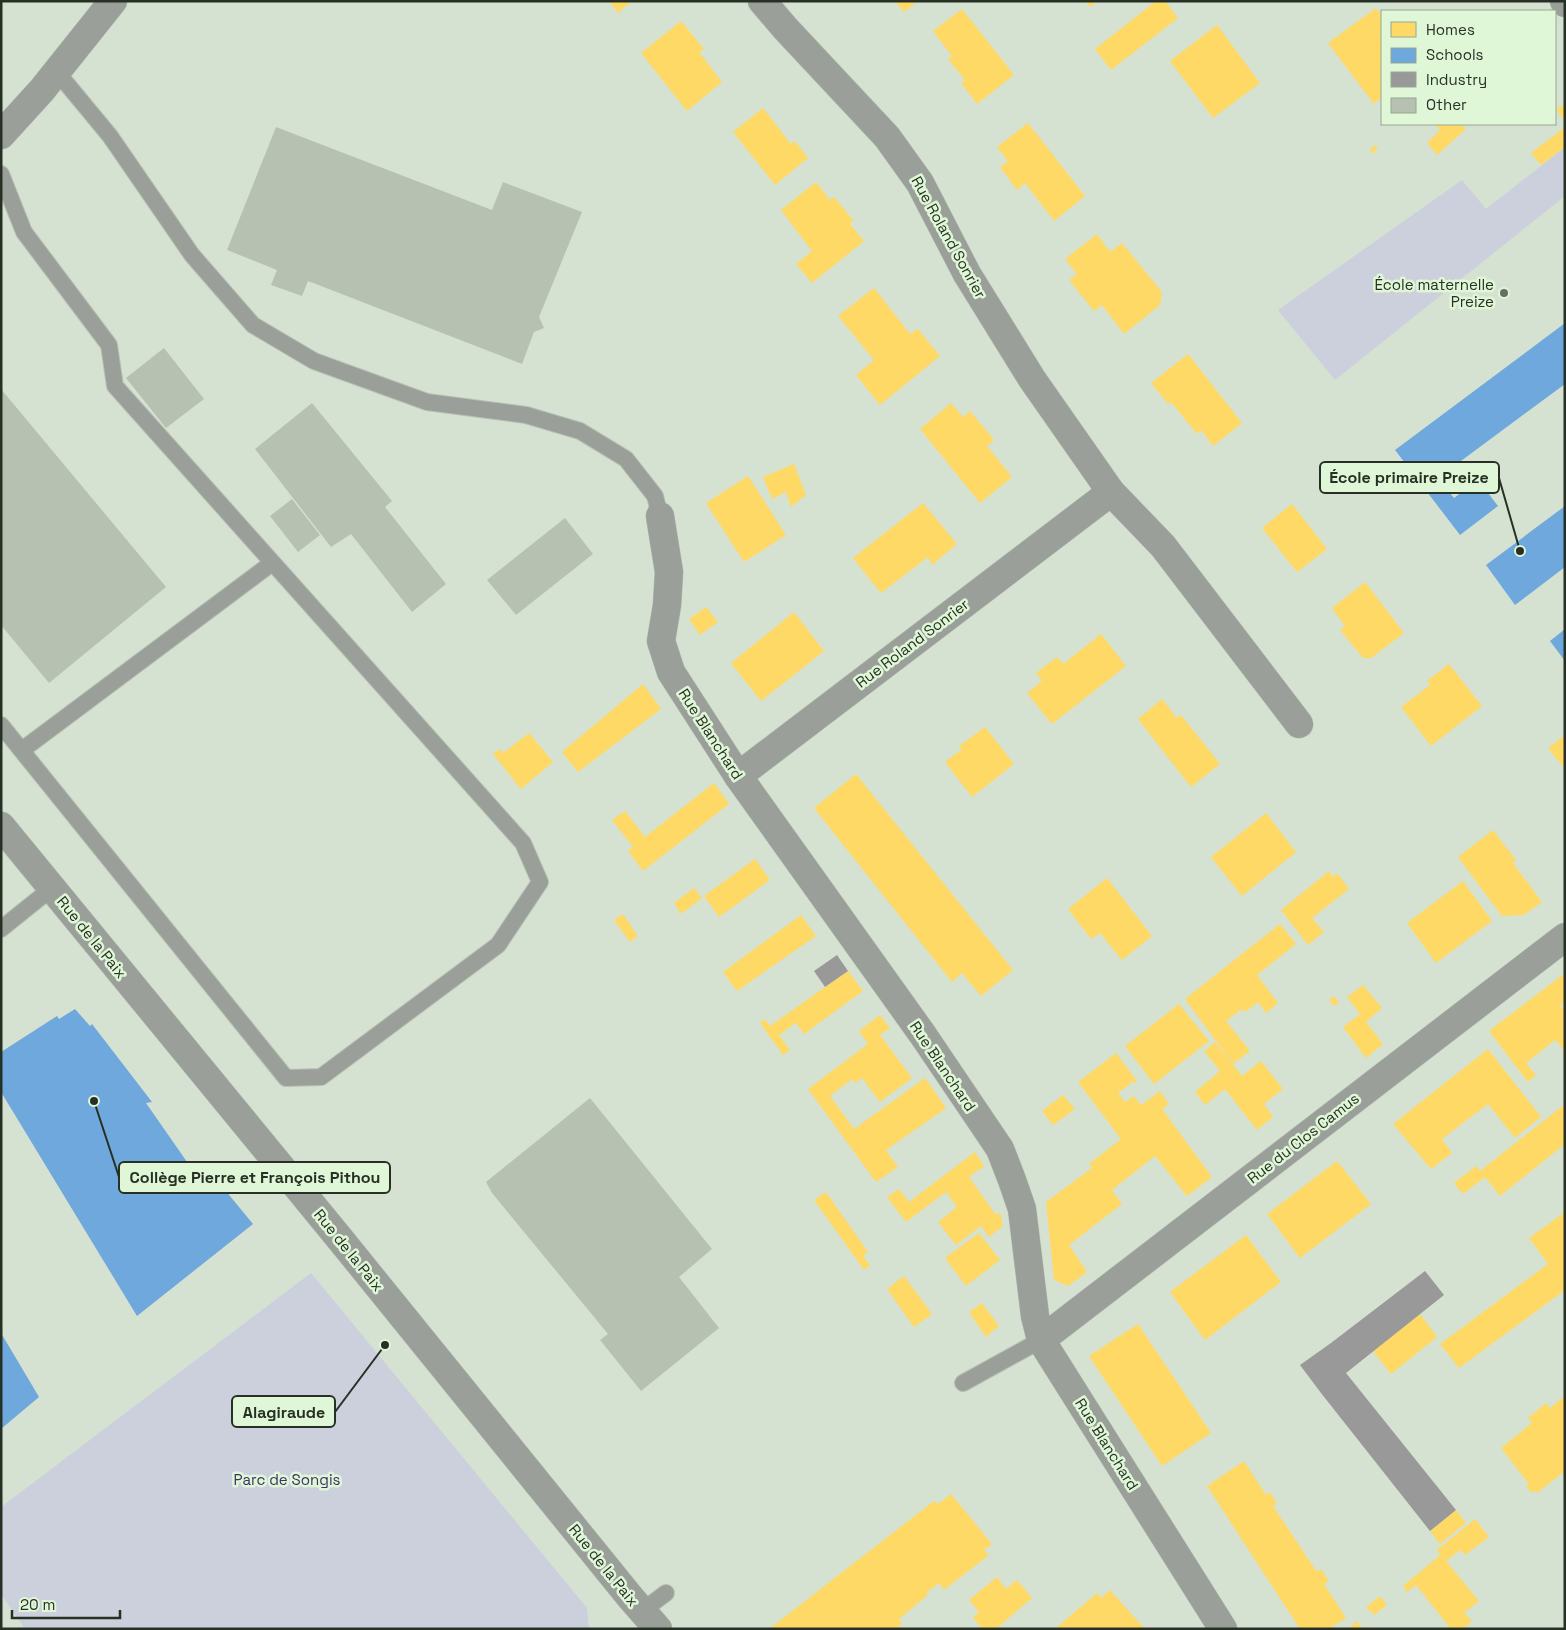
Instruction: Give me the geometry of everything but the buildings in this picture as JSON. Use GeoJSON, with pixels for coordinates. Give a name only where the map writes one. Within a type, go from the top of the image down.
{"type":"FeatureCollection","features":[{"type":"Feature","properties":{"kind":"street"},"geometry":{"type":"LineString","coordinates":[[1,136],[57,72],[113,1]]}},
{"type":"Feature","properties":{"kind":"street","name":"Rue Roland Sonrier"},"geometry":{"type":"LineString","coordinates":[[762,1],[887,137],[920,183],[967,274],[1032,379],[1111,492],[1163,546],[1299,724]]}},
{"type":"Feature","properties":{"kind":"street","name":"Rue Roland Sonrier"},"geometry":{"type":"LineString","coordinates":[[738,776],[1111,492]]}},
{"type":"Feature","properties":{"kind":"street","name":"Rue Blanchard"},"geometry":{"type":"LineString","coordinates":[[660,516],[669,572],[667,605],[661,641],[670,672],[738,776],[923,1036],[1000,1149],[1022,1209],[1035,1316],[1041,1340],[1223,1629]]}},
{"type":"Feature","properties":{"kind":"street","name":"Rue de la Paix"},"geometry":{"type":"LineString","coordinates":[[1,826],[650,1620]]}},
{"type":"Feature","properties":{"kind":"street","name":"Rue du Clos Camus"},"geometry":{"type":"LineString","coordinates":[[1041,1340],[1565,936]]}},
{"type":"Feature","properties":{"kind":"lane"},"geometry":{"type":"LineString","coordinates":[[57,72],[110,136],[192,255],[253,325],[314,361],[428,402],[526,415],[580,432],[626,459],[655,496],[660,516]]}},
{"type":"Feature","properties":{"kind":"lane"},"geometry":{"type":"LineString","coordinates":[[1,174],[24,232],[110,346],[115,386],[523,843],[540,882],[498,945],[322,1077],[286,1078],[1,725]]}},
{"type":"Feature","properties":{"kind":"lane"},"geometry":{"type":"LineString","coordinates":[[22,750],[272,563]]}},
{"type":"Feature","properties":{"kind":"lane"},"geometry":{"type":"LineString","coordinates":[[1,929],[52,888]]}},
{"type":"Feature","properties":{"kind":"lane"},"geometry":{"type":"LineString","coordinates":[[963,1382],[1041,1340]]}},
{"type":"Feature","properties":{"kind":"lane"},"geometry":{"type":"LineString","coordinates":[[650,1620],[666,1593]]}},
{"type":"Feature","properties":{"kind":"green space"},"geometry":{"type":"Polygon","coordinates":[[[1565,147],[1565,196],[1335,380],[1278,310],[1462,180],[1486,209],[1565,147]]]}},
{"type":"Feature","properties":{"kind":"green space","name":"Parc de Songis"},"geometry":{"type":"Polygon","coordinates":[[[311,1273],[587,1608],[589,1629],[25,1629],[1,1594],[1,1507],[311,1273]]]}},
{"type":"Feature","properties":{"kind":"place","name":"École maternelle Preize"},"geometry":{"type":"Point","coordinates":[1504,293]}},
{"type":"Feature","properties":{"kind":"place","name":"École primaire Preize"},"geometry":{"type":"Point","coordinates":[1520,551]}},
{"type":"Feature","properties":{"kind":"place","name":"Collège Pierre et François Pithou"},"geometry":{"type":"Point","coordinates":[94,1101]}},
{"type":"Feature","properties":{"kind":"place","name":"Alagiraude"},"geometry":{"type":"Point","coordinates":[385,1345]}}]}
